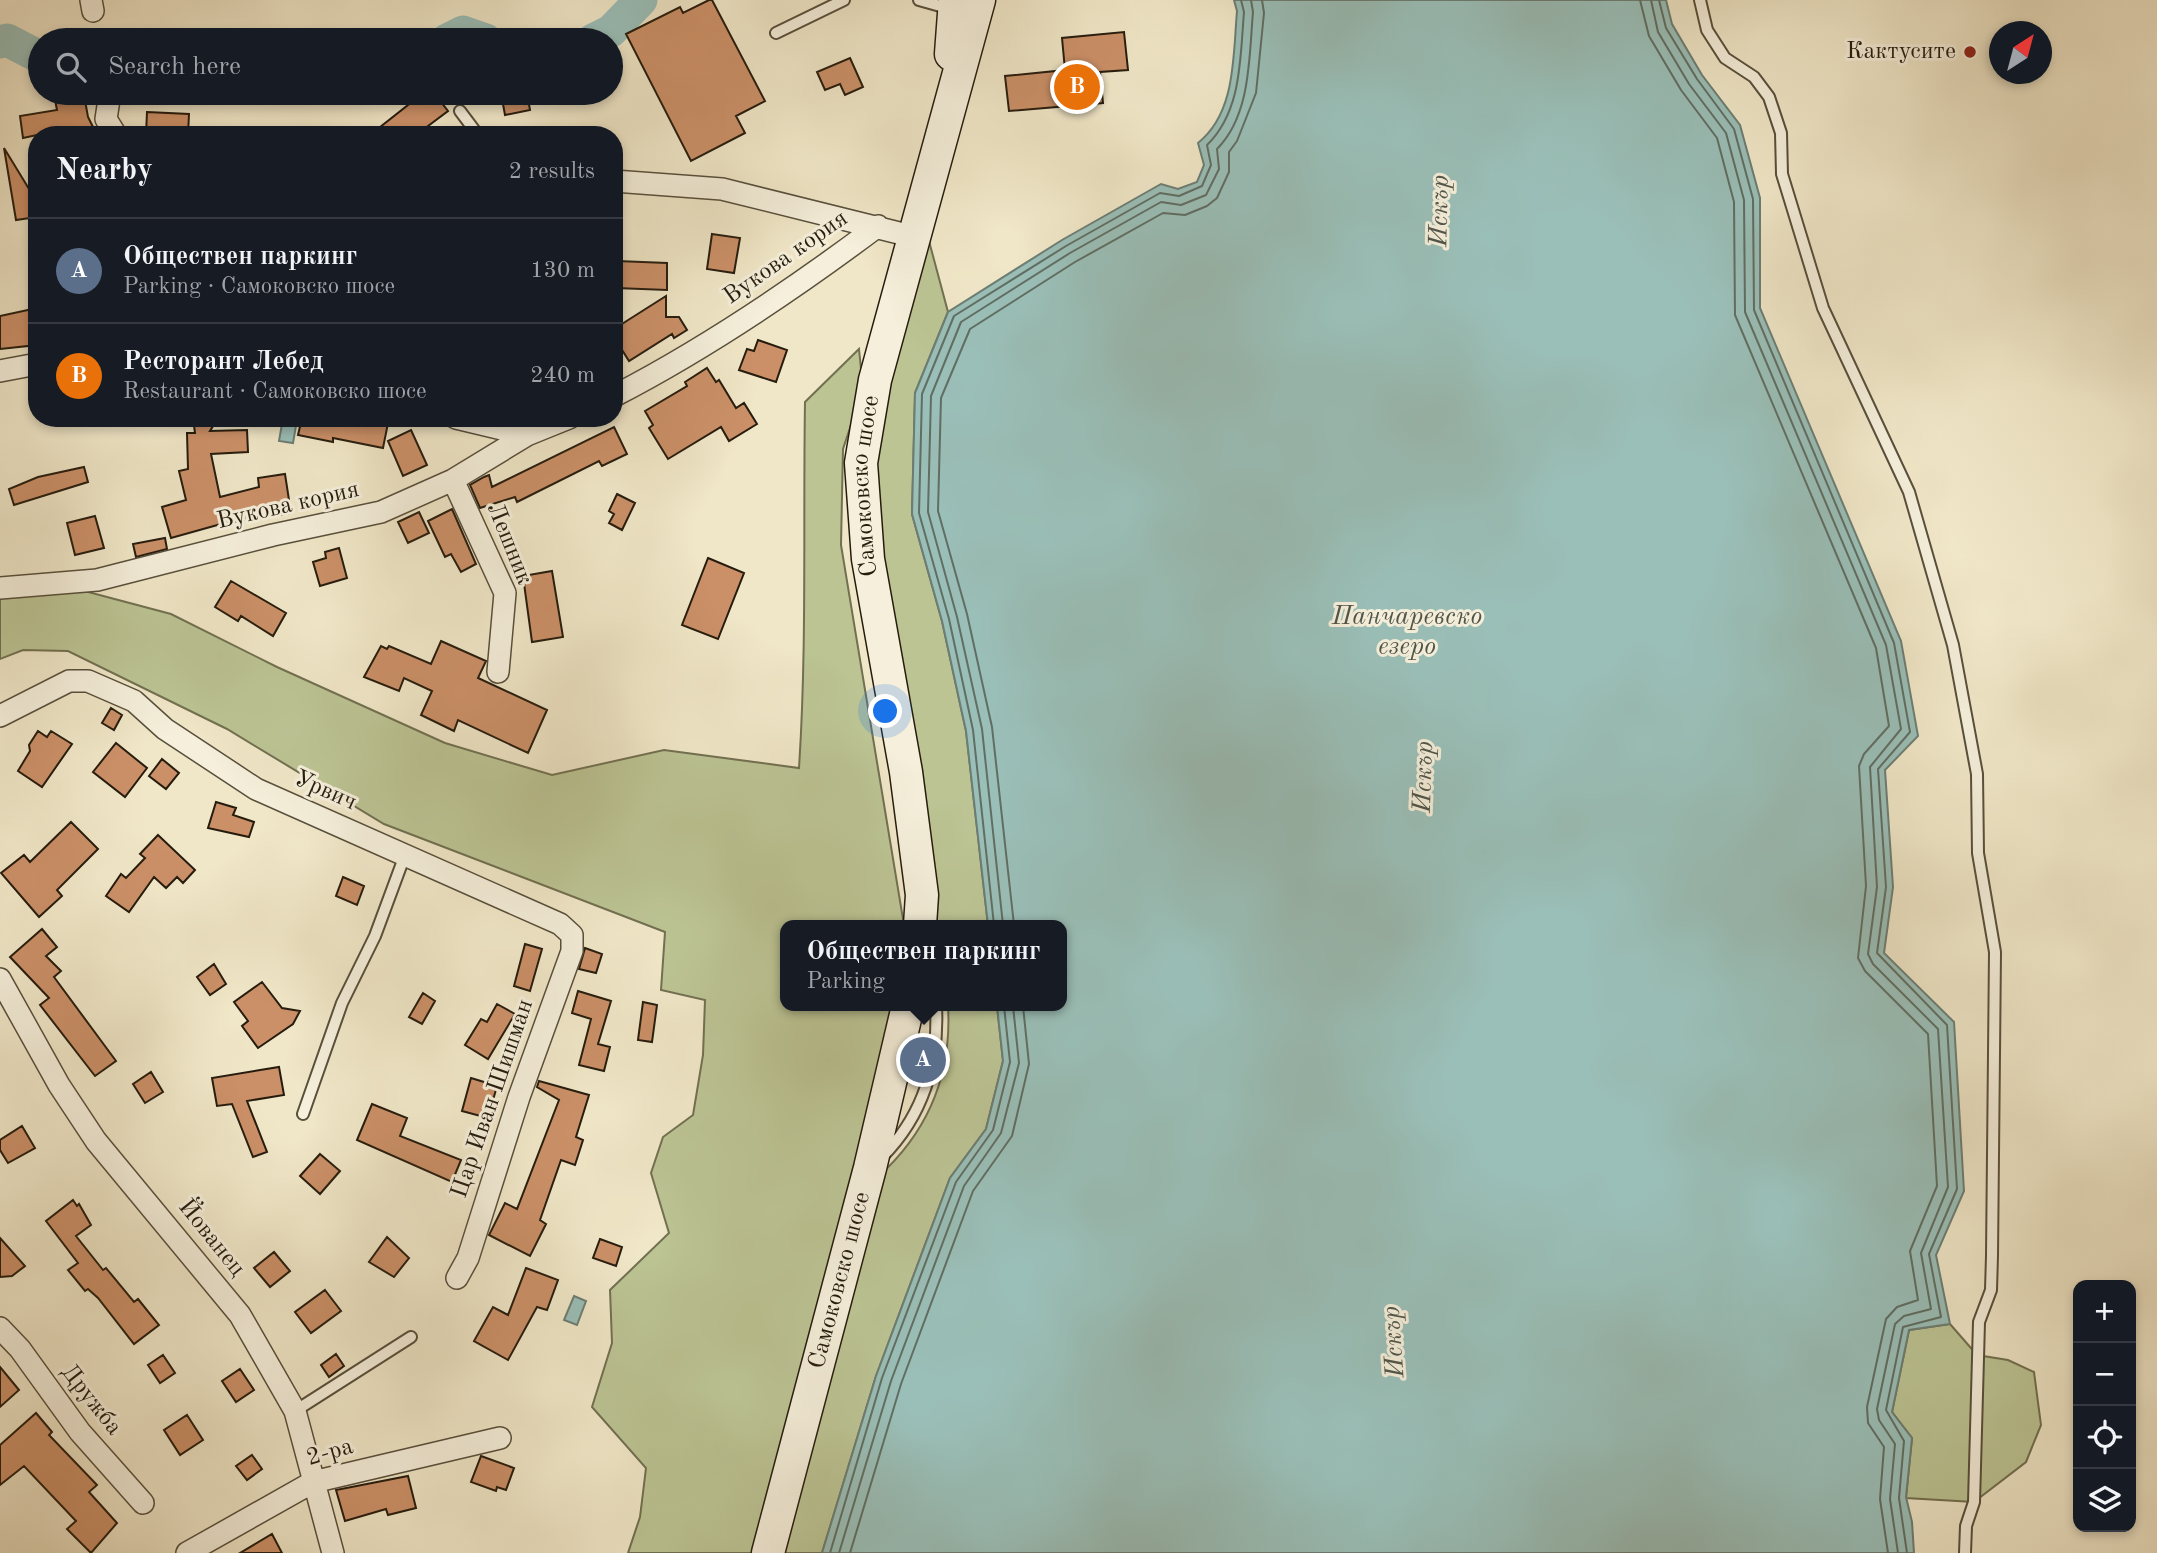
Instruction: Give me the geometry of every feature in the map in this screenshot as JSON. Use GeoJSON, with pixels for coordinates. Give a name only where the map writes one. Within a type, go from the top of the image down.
{"type":"FeatureCollection","features":[{"type":"Feature","properties":{"kind":"main road","name":"Самоковско шосе"},"geometry":{"type":"LineString","coordinates":[[920,920],[922,895],[906,772],[868,559],[861,463],[875,380],[944,136],[963,3]]}},
{"type":"Feature","properties":{"kind":"main road","name":"Самоковско шосе"},"geometry":{"type":"LineString","coordinates":[[768,1553],[870,1168],[907,1011]]}},
{"type":"Feature","properties":{"kind":"street"},"geometry":{"type":"LineString","coordinates":[[108,105],[106,119],[110,126]]}},
{"type":"Feature","properties":{"kind":"street"},"geometry":{"type":"LineString","coordinates":[[623,182],[723,189],[915,237]]}},
{"type":"Feature","properties":{"kind":"street","name":"Вукова кория"},"geometry":{"type":"LineString","coordinates":[[623,391],[673,366],[815,274],[877,226]]}},
{"type":"Feature","properties":{"kind":"street"},"geometry":{"type":"LineString","coordinates":[[0,370],[28,365]]}},
{"type":"Feature","properties":{"kind":"street"},"geometry":{"type":"LineString","coordinates":[[494,427],[527,435]]}},
{"type":"Feature","properties":{"kind":"street","name":"Вукова кория"},"geometry":{"type":"LineString","coordinates":[[0,588],[97,580],[381,512],[453,480],[527,435],[547,427]]}},
{"type":"Feature","properties":{"kind":"street","name":"Лешник"},"geometry":{"type":"LineString","coordinates":[[453,480],[505,593],[498,672]]}},
{"type":"Feature","properties":{"kind":"street","name":"Урвич"},"geometry":{"type":"LineString","coordinates":[[0,716],[69,681],[88,681],[134,701],[165,729],[256,789],[560,924],[572,935]]}},
{"type":"Feature","properties":{"kind":"street","name":"Цар Иван Шишман"},"geometry":{"type":"LineString","coordinates":[[457,1278],[468,1258],[519,1097],[572,951],[572,935]]}},
{"type":"Feature","properties":{"kind":"street","name":"Йованец"},"geometry":{"type":"LineString","coordinates":[[0,979],[58,1085],[96,1141],[240,1315],[295,1411],[333,1553]]}},
{"type":"Feature","properties":{"kind":"street","name":"Дружба"},"geometry":{"type":"LineString","coordinates":[[0,1328],[20,1349],[80,1432],[143,1503]]}},
{"type":"Feature","properties":{"kind":"street","name":"2-ра"},"geometry":{"type":"LineString","coordinates":[[187,1553],[313,1482],[500,1438]]}},
{"type":"Feature","properties":{"kind":"lane"},"geometry":{"type":"LineString","coordinates":[[776,33],[844,0]]}},
{"type":"Feature","properties":{"kind":"lane"},"geometry":{"type":"LineString","coordinates":[[919,0],[963,3]]}},
{"type":"Feature","properties":{"kind":"lane"},"geometry":{"type":"LineString","coordinates":[[1700,0],[1707,30],[1726,58],[1754,76],[1769,97],[1781,133],[1782,174],[1823,308],[1909,492],[1953,645],[1977,774],[1978,853],[1995,952],[1992,1256],[1991,1290],[1979,1322],[1974,1502],[1966,1526],[1965,1553]]}},
{"type":"Feature","properties":{"kind":"lane"},"geometry":{"type":"LineString","coordinates":[[460,111],[471,126]]}},
{"type":"Feature","properties":{"kind":"lane"},"geometry":{"type":"LineString","coordinates":[[303,1114],[342,1003],[375,936],[405,855]]}},
{"type":"Feature","properties":{"kind":"lane"},"geometry":{"type":"LineString","coordinates":[[870,1168],[903,1131],[926,1088],[936,1048],[936,1011]]}},
{"type":"Feature","properties":{"kind":"lane"},"geometry":{"type":"LineString","coordinates":[[295,1411],[411,1337]]}},
{"type":"Feature","properties":{"kind":"green space"},"geometry":{"type":"Polygon","coordinates":[[[929,241],[948,312],[915,393],[912,514],[942,621],[966,731],[987,920],[931,920],[872,503],[886,379],[929,241]]]}},
{"type":"Feature","properties":{"kind":"green space"},"geometry":{"type":"Polygon","coordinates":[[[859,349],[863,389],[843,449],[841,545],[903,920],[780,920],[780,1011],[891,1011],[878,1093],[758,1553],[628,1553],[640,1517],[646,1468],[592,1407],[612,1343],[610,1290],[669,1233],[651,1173],[663,1137],[693,1115],[703,1055],[705,1000],[661,990],[665,932],[384,824],[227,729],[68,651],[23,650],[0,659],[0,596],[77,589],[171,614],[277,667],[445,743],[552,775],[664,750],[799,768],[804,631],[805,402],[859,349]]]}},
{"type":"Feature","properties":{"kind":"green space"},"geometry":{"type":"Polygon","coordinates":[[[948,1011],[998,1011],[1003,1061],[986,1129],[950,1178],[876,1376],[822,1553],[776,1553],[878,1177],[896,1159],[924,1121],[941,1078],[948,1011]]]}},
{"type":"Feature","properties":{"kind":"green space"},"geometry":{"type":"Polygon","coordinates":[[[1950,1324],[1977,1355],[2008,1360],[2034,1372],[2041,1425],[2026,1462],[1974,1502],[1906,1498],[1912,1438],[1892,1412],[1909,1330],[1950,1324]]]}},
{"type":"Feature","properties":{"kind":"water","name":"Панчаревско езеро"},"geometry":{"type":"Polygon","coordinates":[[[1234,0],[1666,0],[1672,24],[1702,75],[1740,125],[1760,198],[1760,308],[1901,641],[1918,736],[1885,770],[1893,887],[1884,953],[1954,1022],[1964,1191],[1936,1255],[1950,1324],[1909,1330],[1892,1412],[1912,1438],[1906,1497],[1912,1522],[1914,1553],[822,1553],[876,1376],[950,1178],[986,1129],[1003,1061],[998,1011],[1067,1011],[1067,920],[987,920],[966,731],[942,621],[912,514],[915,393],[948,312],[1062,240],[1161,184],[1178,189],[1197,182],[1204,165],[1198,143],[1220,116],[1230,83],[1237,11],[1234,0]]]}},
{"type":"Feature","properties":{"kind":"water"},"geometry":{"type":"Polygon","coordinates":[[[281,427],[296,427],[293,443],[279,441],[281,427]]]}},
{"type":"Feature","properties":{"kind":"water"},"geometry":{"type":"Polygon","coordinates":[[[574,1296],[586,1301],[577,1325],[564,1320],[574,1296]]]}},
{"type":"Feature","properties":{"kind":"building"},"geometry":{"type":"Polygon","coordinates":[[[712,0],[765,101],[736,116],[745,133],[691,161],[626,34],[680,7],[683,13],[712,0]]]}},
{"type":"Feature","properties":{"kind":"building"},"geometry":{"type":"Polygon","coordinates":[[[1124,32],[1128,70],[1100,72],[1103,103],[1009,111],[1005,76],[1065,70],[1062,38],[1124,32]]]}},
{"type":"Feature","properties":{"kind":"building"},"geometry":{"type":"Polygon","coordinates":[[[850,58],[863,87],[845,95],[840,84],[825,90],[817,72],[850,58]]]}},
{"type":"Feature","properties":{"kind":"building"},"geometry":{"type":"Polygon","coordinates":[[[56,105],[86,105],[92,126],[28,126],[28,137],[23,138],[20,116],[57,110],[56,105]]]}},
{"type":"Feature","properties":{"kind":"building"},"geometry":{"type":"Polygon","coordinates":[[[408,105],[443,105],[448,111],[428,126],[381,126],[408,105]]]}},
{"type":"Feature","properties":{"kind":"building"},"geometry":{"type":"Polygon","coordinates":[[[503,105],[529,105],[530,110],[505,115],[503,105]]]}},
{"type":"Feature","properties":{"kind":"building"},"geometry":{"type":"Polygon","coordinates":[[[147,112],[189,114],[188,126],[146,126],[147,112]]]}},
{"type":"Feature","properties":{"kind":"building"},"geometry":{"type":"Polygon","coordinates":[[[4,148],[28,187],[28,218],[16,220],[4,148]]]}},
{"type":"Feature","properties":{"kind":"building"},"geometry":{"type":"Polygon","coordinates":[[[712,234],[740,238],[734,273],[707,269],[712,234]]]}},
{"type":"Feature","properties":{"kind":"building"},"geometry":{"type":"Polygon","coordinates":[[[623,261],[667,263],[667,290],[623,288],[623,261]]]}},
{"type":"Feature","properties":{"kind":"building"},"geometry":{"type":"Polygon","coordinates":[[[666,296],[666,317],[679,317],[687,330],[674,338],[672,334],[629,361],[623,351],[623,323],[666,296]]]}},
{"type":"Feature","properties":{"kind":"building"},"geometry":{"type":"Polygon","coordinates":[[[28,310],[28,346],[0,349],[0,316],[28,310]]]}},
{"type":"Feature","properties":{"kind":"building"},"geometry":{"type":"Polygon","coordinates":[[[758,340],[787,350],[776,382],[739,370],[747,349],[754,351],[758,340]]]}},
{"type":"Feature","properties":{"kind":"building"},"geometry":{"type":"Polygon","coordinates":[[[707,368],[716,382],[719,380],[736,408],[744,403],[757,424],[729,441],[721,427],[668,459],[649,428],[653,425],[645,411],[687,386],[685,382],[707,368]]]}},
{"type":"Feature","properties":{"kind":"building"},"geometry":{"type":"Polygon","coordinates":[[[194,427],[212,427],[210,431],[247,430],[248,452],[211,454],[220,497],[259,487],[258,478],[285,474],[291,513],[221,524],[171,538],[162,507],[186,500],[179,471],[188,469],[187,433],[195,433],[194,427]]]}},
{"type":"Feature","properties":{"kind":"building"},"geometry":{"type":"Polygon","coordinates":[[[300,427],[387,427],[383,448],[333,438],[333,442],[298,435],[300,427]]]}},
{"type":"Feature","properties":{"kind":"building"},"geometry":{"type":"Polygon","coordinates":[[[614,427],[627,454],[602,466],[599,461],[517,502],[515,497],[480,508],[470,485],[489,475],[492,487],[614,427]]]}},
{"type":"Feature","properties":{"kind":"building"},"geometry":{"type":"Polygon","coordinates":[[[411,430],[427,465],[403,476],[388,441],[411,430]]]}},
{"type":"Feature","properties":{"kind":"building"},"geometry":{"type":"Polygon","coordinates":[[[84,467],[88,482],[14,505],[9,489],[38,477],[84,467]]]}},
{"type":"Feature","properties":{"kind":"building"},"geometry":{"type":"Polygon","coordinates":[[[617,494],[635,503],[622,530],[609,523],[614,514],[609,511],[617,494]]]}},
{"type":"Feature","properties":{"kind":"building"},"geometry":{"type":"Polygon","coordinates":[[[452,509],[476,564],[461,572],[451,554],[445,557],[428,521],[452,509]]]}},
{"type":"Feature","properties":{"kind":"building"},"geometry":{"type":"Polygon","coordinates":[[[419,512],[429,533],[408,543],[398,522],[419,512]]]}},
{"type":"Feature","properties":{"kind":"building"},"geometry":{"type":"Polygon","coordinates":[[[95,516],[104,548],[75,555],[67,523],[95,516]]]}},
{"type":"Feature","properties":{"kind":"building"},"geometry":{"type":"Polygon","coordinates":[[[165,538],[167,549],[136,557],[133,544],[165,538]]]}},
{"type":"Feature","properties":{"kind":"building"},"geometry":{"type":"Polygon","coordinates":[[[339,548],[347,578],[320,586],[313,562],[326,558],[325,552],[339,548]]]}},
{"type":"Feature","properties":{"kind":"building"},"geometry":{"type":"Polygon","coordinates":[[[708,558],[744,573],[718,639],[682,625],[708,558]]]}},
{"type":"Feature","properties":{"kind":"building"},"geometry":{"type":"Polygon","coordinates":[[[552,571],[563,637],[532,642],[523,576],[552,571]]]}},
{"type":"Feature","properties":{"kind":"building"},"geometry":{"type":"Polygon","coordinates":[[[231,581],[286,613],[273,636],[241,616],[238,621],[215,607],[231,581]]]}},
{"type":"Feature","properties":{"kind":"building"},"geometry":{"type":"Polygon","coordinates":[[[441,641],[486,661],[478,678],[547,710],[528,753],[458,720],[454,731],[421,715],[432,691],[404,678],[399,691],[364,677],[381,646],[387,649],[389,646],[431,664],[441,641]]]}},
{"type":"Feature","properties":{"kind":"building"},"geometry":{"type":"Polygon","coordinates":[[[111,708],[122,715],[114,730],[102,723],[111,708]]]}},
{"type":"Feature","properties":{"kind":"building"},"geometry":{"type":"Polygon","coordinates":[[[38,731],[47,737],[51,731],[72,744],[42,787],[18,771],[38,731]]]}},
{"type":"Feature","properties":{"kind":"building"},"geometry":{"type":"Polygon","coordinates":[[[116,743],[147,768],[125,797],[93,772],[116,743]]]}},
{"type":"Feature","properties":{"kind":"building"},"geometry":{"type":"Polygon","coordinates":[[[162,759],[179,773],[166,789],[149,776],[162,759]]]}},
{"type":"Feature","properties":{"kind":"building"},"geometry":{"type":"Polygon","coordinates":[[[216,802],[236,808],[233,815],[254,822],[249,837],[208,828],[216,802]]]}},
{"type":"Feature","properties":{"kind":"building"},"geometry":{"type":"Polygon","coordinates":[[[71,822],[98,849],[57,890],[62,896],[39,917],[1,873],[24,855],[30,862],[71,822]]]}},
{"type":"Feature","properties":{"kind":"building"},"geometry":{"type":"Polygon","coordinates":[[[158,835],[195,870],[183,883],[177,877],[166,888],[154,877],[129,912],[106,896],[121,874],[126,878],[145,858],[140,854],[158,835]]]}},
{"type":"Feature","properties":{"kind":"building"},"geometry":{"type":"Polygon","coordinates":[[[343,877],[364,886],[357,905],[336,896],[343,877]]]}},
{"type":"Feature","properties":{"kind":"building"},"geometry":{"type":"Polygon","coordinates":[[[42,929],[57,947],[46,956],[61,971],[54,977],[116,1061],[95,1076],[40,1005],[49,998],[10,957],[42,929]]]}},
{"type":"Feature","properties":{"kind":"building"},"geometry":{"type":"Polygon","coordinates":[[[525,944],[542,949],[530,991],[514,986],[525,944]]]}},
{"type":"Feature","properties":{"kind":"building"},"geometry":{"type":"Polygon","coordinates":[[[585,948],[602,954],[596,973],[579,969],[585,948]]]}},
{"type":"Feature","properties":{"kind":"building"},"geometry":{"type":"Polygon","coordinates":[[[214,964],[226,984],[210,995],[197,977],[214,964]]]}},
{"type":"Feature","properties":{"kind":"building"},"geometry":{"type":"Polygon","coordinates":[[[262,982],[282,1008],[300,1011],[293,1024],[258,1048],[242,1026],[248,1021],[234,1002],[262,982]]]}},
{"type":"Feature","properties":{"kind":"building"},"geometry":{"type":"Polygon","coordinates":[[[578,991],[611,1001],[598,1044],[610,1047],[604,1071],[579,1065],[591,1019],[572,1013],[578,991]]]}},
{"type":"Feature","properties":{"kind":"building"},"geometry":{"type":"Polygon","coordinates":[[[423,993],[435,1001],[422,1024],[409,1017],[423,993]]]}},
{"type":"Feature","properties":{"kind":"building"},"geometry":{"type":"Polygon","coordinates":[[[643,1002],[657,1005],[652,1042],[638,1040],[643,1002]]]}},
{"type":"Feature","properties":{"kind":"building"},"geometry":{"type":"Polygon","coordinates":[[[497,1004],[515,1014],[488,1059],[465,1045],[481,1019],[487,1022],[497,1004]]]}},
{"type":"Feature","properties":{"kind":"building"},"geometry":{"type":"Polygon","coordinates":[[[279,1067],[284,1095],[247,1101],[267,1152],[253,1157],[232,1104],[217,1106],[212,1078],[279,1067]]]}},
{"type":"Feature","properties":{"kind":"building"},"geometry":{"type":"Polygon","coordinates":[[[151,1072],[163,1092],[145,1103],[133,1084],[151,1072]]]}},
{"type":"Feature","properties":{"kind":"building"},"geometry":{"type":"Polygon","coordinates":[[[471,1078],[497,1086],[488,1118],[462,1111],[471,1078]]]}},
{"type":"Feature","properties":{"kind":"building"},"geometry":{"type":"Polygon","coordinates":[[[539,1081],[589,1095],[576,1137],[583,1140],[575,1165],[561,1160],[540,1220],[546,1224],[530,1256],[489,1235],[505,1203],[517,1209],[559,1100],[537,1087],[539,1081]]]}},
{"type":"Feature","properties":{"kind":"building"},"geometry":{"type":"Polygon","coordinates":[[[372,1104],[407,1118],[400,1136],[461,1160],[452,1182],[357,1140],[372,1104]]]}},
{"type":"Feature","properties":{"kind":"building"},"geometry":{"type":"Polygon","coordinates":[[[22,1126],[35,1148],[8,1163],[0,1150],[0,1140],[22,1126]]]}},
{"type":"Feature","properties":{"kind":"building"},"geometry":{"type":"Polygon","coordinates":[[[320,1154],[340,1171],[320,1194],[300,1176],[320,1154]]]}},
{"type":"Feature","properties":{"kind":"building"},"geometry":{"type":"Polygon","coordinates":[[[73,1200],[77,1206],[79,1204],[91,1225],[76,1236],[103,1270],[106,1268],[134,1302],[138,1299],[159,1325],[134,1344],[98,1298],[88,1289],[85,1291],[68,1270],[78,1263],[46,1221],[73,1200]]]}},
{"type":"Feature","properties":{"kind":"building"},"geometry":{"type":"Polygon","coordinates":[[[387,1237],[409,1258],[394,1277],[369,1262],[387,1237]]]}},
{"type":"Feature","properties":{"kind":"building"},"geometry":{"type":"Polygon","coordinates":[[[0,1238],[25,1266],[12,1276],[0,1277],[0,1238]]]}},
{"type":"Feature","properties":{"kind":"building"},"geometry":{"type":"Polygon","coordinates":[[[600,1239],[622,1247],[616,1266],[593,1258],[600,1239]]]}},
{"type":"Feature","properties":{"kind":"building"},"geometry":{"type":"Polygon","coordinates":[[[274,1252],[290,1271],[270,1287],[254,1268],[274,1252]]]}},
{"type":"Feature","properties":{"kind":"building"},"geometry":{"type":"Polygon","coordinates":[[[526,1268],[558,1280],[547,1310],[537,1307],[508,1360],[474,1341],[493,1307],[508,1315],[526,1268]]]}},
{"type":"Feature","properties":{"kind":"building"},"geometry":{"type":"Polygon","coordinates":[[[325,1290],[341,1311],[311,1333],[295,1312],[325,1290]]]}},
{"type":"Feature","properties":{"kind":"building"},"geometry":{"type":"Polygon","coordinates":[[[336,1354],[344,1366],[329,1377],[321,1365],[336,1354]]]}},
{"type":"Feature","properties":{"kind":"building"},"geometry":{"type":"Polygon","coordinates":[[[163,1355],[175,1373],[160,1383],[148,1365],[163,1355]]]}},
{"type":"Feature","properties":{"kind":"building"},"geometry":{"type":"Polygon","coordinates":[[[0,1367],[19,1390],[0,1407],[0,1367]]]}},
{"type":"Feature","properties":{"kind":"building"},"geometry":{"type":"Polygon","coordinates":[[[240,1369],[254,1390],[236,1402],[222,1381],[240,1369]]]}},
{"type":"Feature","properties":{"kind":"building"},"geometry":{"type":"Polygon","coordinates":[[[36,1413],[52,1432],[49,1435],[97,1485],[89,1492],[117,1523],[91,1553],[67,1529],[76,1521],[24,1466],[0,1485],[0,1445],[36,1413]]]}},
{"type":"Feature","properties":{"kind":"building"},"geometry":{"type":"Polygon","coordinates":[[[187,1415],[203,1440],[180,1455],[164,1430],[187,1415]]]}},
{"type":"Feature","properties":{"kind":"building"},"geometry":{"type":"Polygon","coordinates":[[[252,1455],[262,1469],[247,1480],[236,1466],[252,1455]]]}},
{"type":"Feature","properties":{"kind":"building"},"geometry":{"type":"Polygon","coordinates":[[[481,1456],[514,1468],[506,1490],[497,1487],[496,1491],[471,1482],[481,1456]]]}},
{"type":"Feature","properties":{"kind":"building"},"geometry":{"type":"Polygon","coordinates":[[[408,1476],[416,1508],[388,1515],[386,1509],[345,1521],[336,1490],[408,1476]]]}},
{"type":"Feature","properties":{"kind":"building"},"geometry":{"type":"Polygon","coordinates":[[[272,1534],[282,1553],[240,1553],[272,1534]]]}},
{"type":"Feature","properties":{"kind":"waterway"},"geometry":{"type":"LineString","coordinates":[[614,28],[641,0]]}},
{"type":"Feature","properties":{"kind":"waterway"},"geometry":{"type":"LineString","coordinates":[[0,42],[7,40],[28,51]]}},
{"type":"Feature","properties":{"kind":"place","name":"Кактусите"},"geometry":{"type":"Point","coordinates":[1970,52]}},
{"type":"Feature","properties":{"kind":"place","name":"Ресторант Лебед"},"geometry":{"type":"Point","coordinates":[1077,87]}},
{"type":"Feature","properties":{"kind":"place","name":"Обществен паркинг"},"geometry":{"type":"Point","coordinates":[923,1060]}},
{"type":"Feature","properties":{"kind":"water label","name":"Искър"},"geometry":{"type":"Point","coordinates":[1440,211]}},
{"type":"Feature","properties":{"kind":"water label","name":"Искър"},"geometry":{"type":"Point","coordinates":[1424,777]}},
{"type":"Feature","properties":{"kind":"water label","name":"Искър"},"geometry":{"type":"Point","coordinates":[1394,1342]}}]}
